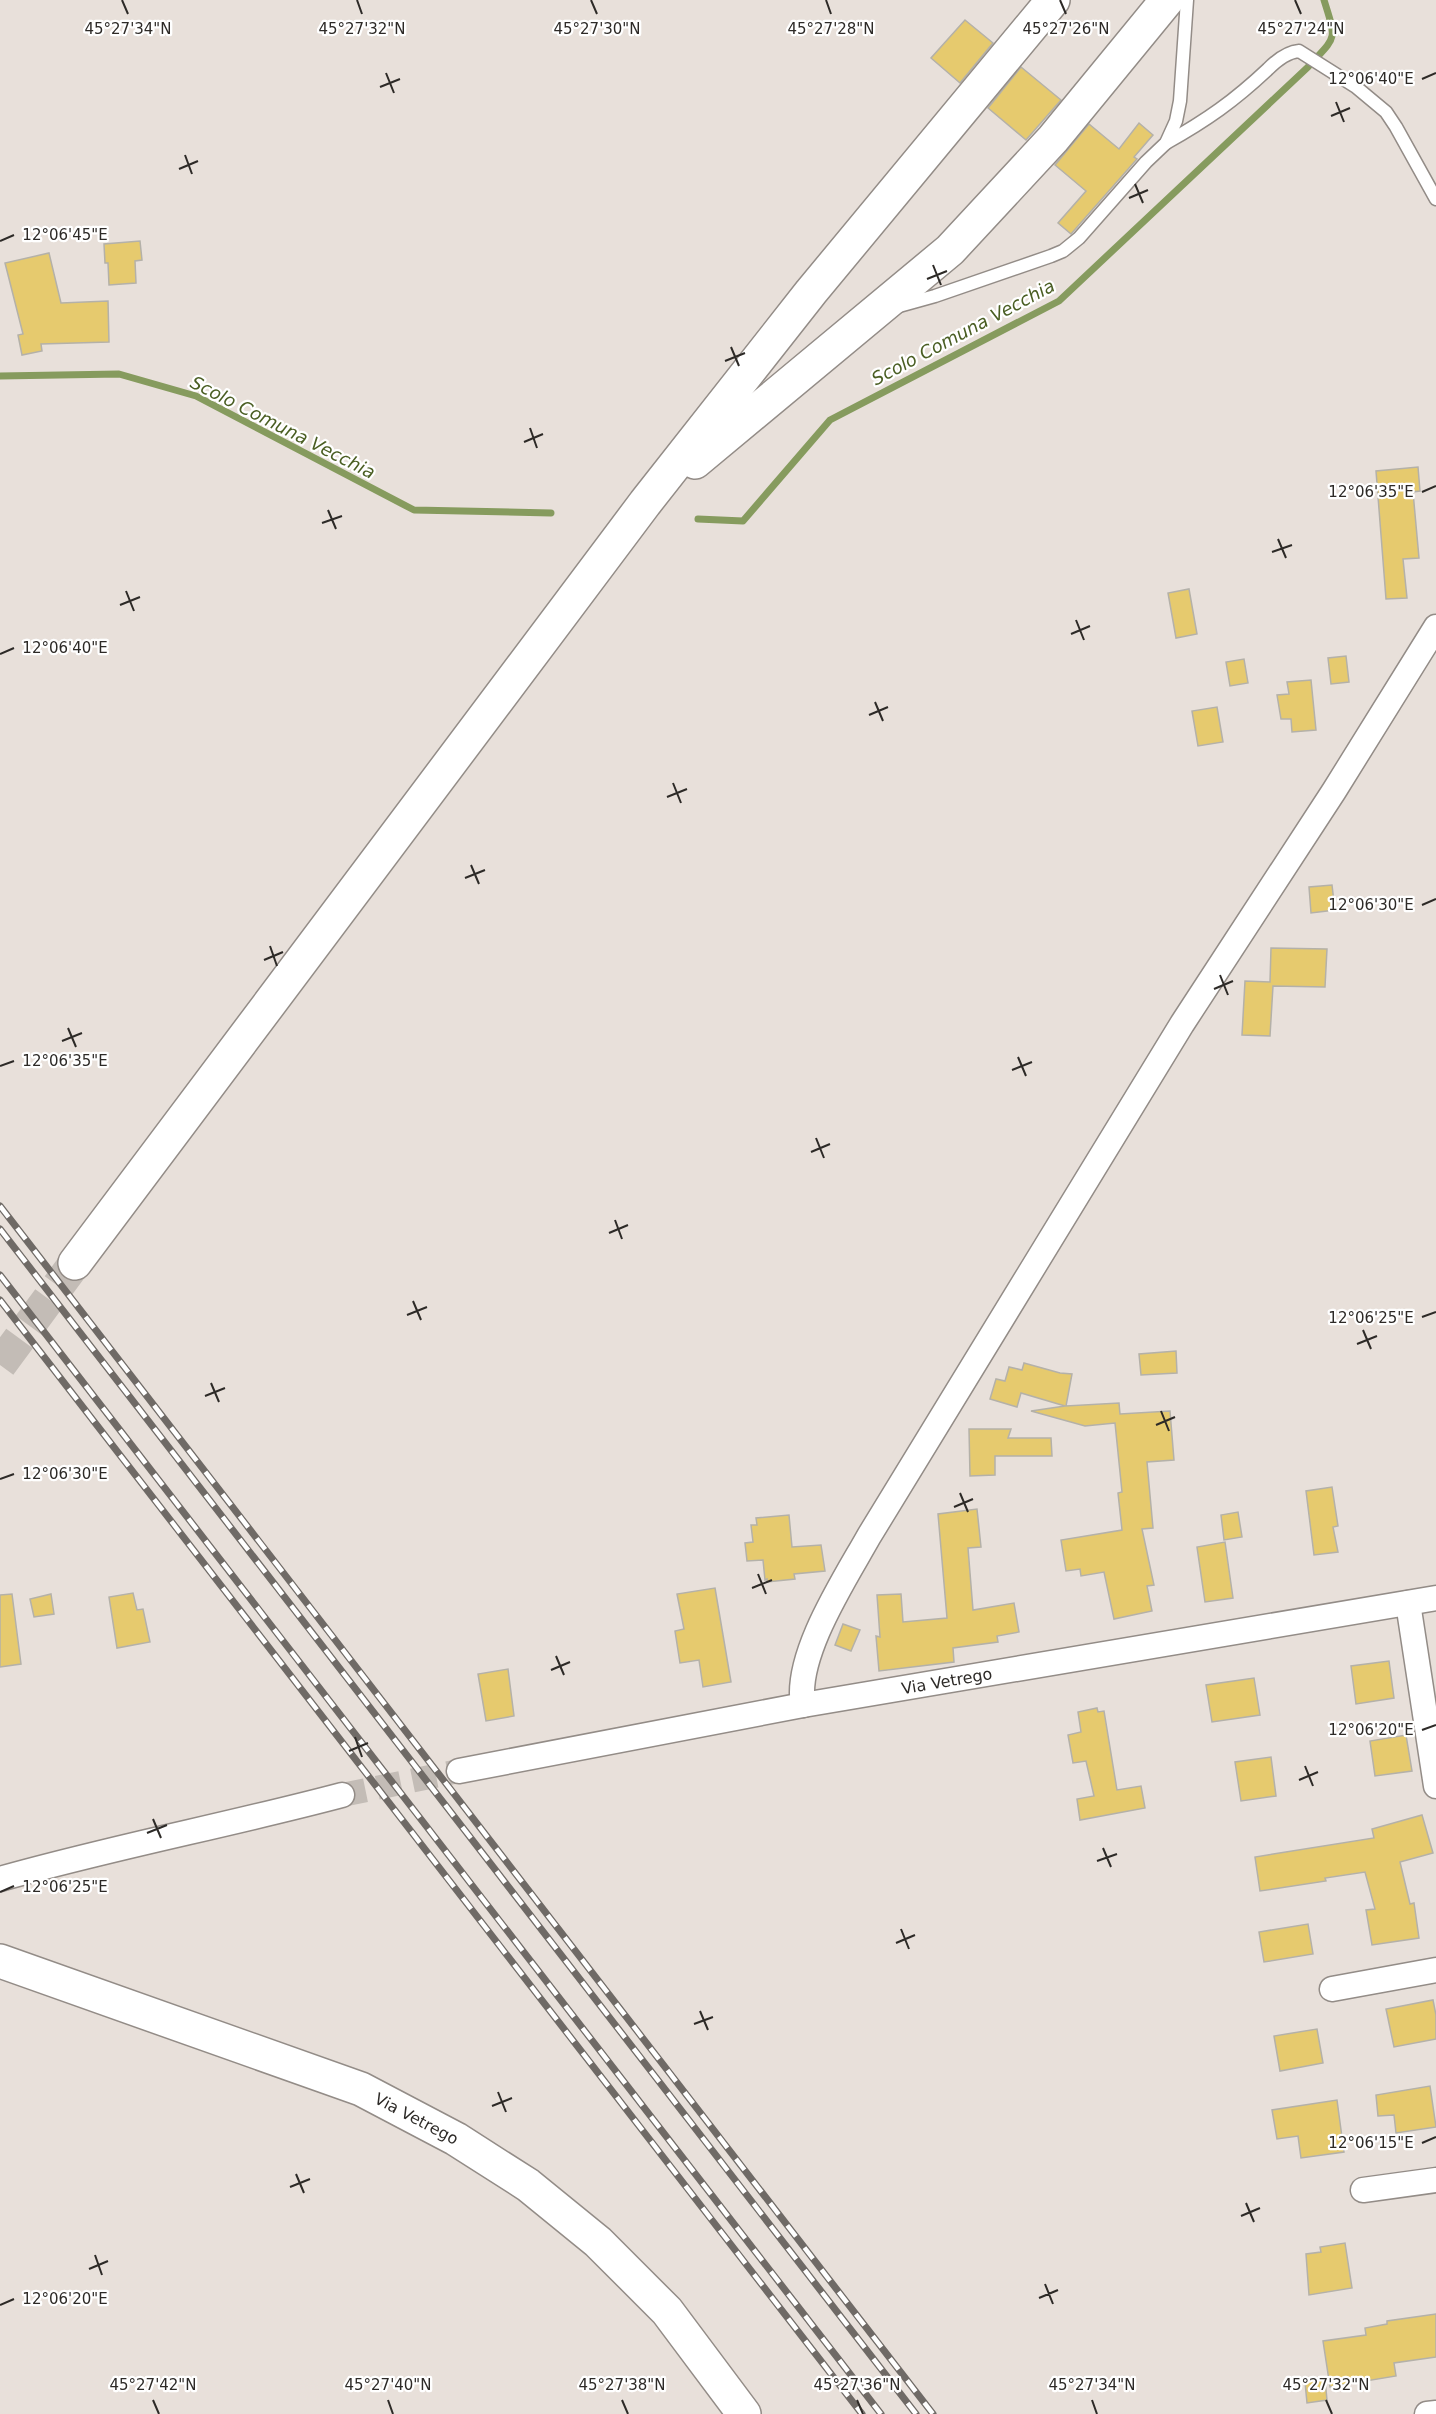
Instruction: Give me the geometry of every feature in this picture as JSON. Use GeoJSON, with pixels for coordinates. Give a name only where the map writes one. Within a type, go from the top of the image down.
{"type":"FeatureCollection","features":[{"type":"Feature","properties":{"kind":"main road"},"geometry":{"type":"LineString","coordinates":[[75,1263],[645,503],[811,292],[1053,0]]}},
{"type":"Feature","properties":{"kind":"main road"},"geometry":{"type":"LineString","coordinates":[[645,503],[950,250],[1053,139],[1167,0]]}},
{"type":"Feature","properties":{"kind":"main road","name":"Via Vetrego"},"geometry":{"type":"LineString","coordinates":[[0,1961],[361,2089],[456,2139],[528,2185],[597,2242],[667,2312],[744,2414]]}},
{"type":"Feature","properties":{"kind":"street"},"geometry":{"type":"LineString","coordinates":[[803,1705],[801,1691],[813,1643],[827,1612],[869,1536],[1182,1024],[1334,791],[1436,627]]}},
{"type":"Feature","properties":{"kind":"street","name":"Via Vetrego"},"geometry":{"type":"LineString","coordinates":[[459,1771],[803,1705],[1436,1598]]}},
{"type":"Feature","properties":{"kind":"street"},"geometry":{"type":"LineString","coordinates":[[1408,1603],[1436,1786]]}},
{"type":"Feature","properties":{"kind":"street"},"geometry":{"type":"LineString","coordinates":[[0,1879],[61,1862],[258,1818],[342,1795]]}},
{"type":"Feature","properties":{"kind":"street"},"geometry":{"type":"LineString","coordinates":[[1332,1989],[1436,1970]]}},
{"type":"Feature","properties":{"kind":"street"},"geometry":{"type":"LineString","coordinates":[[1363,2190],[1436,2180]]}},
{"type":"Feature","properties":{"kind":"street"},"geometry":{"type":"LineString","coordinates":[[1427,2414],[1436,2413]]}},
{"type":"Feature","properties":{"kind":"lane"},"geometry":{"type":"LineString","coordinates":[[1166,143],[1176,121],[1180,100],[1187,0]]}},
{"type":"Feature","properties":{"kind":"lane"},"geometry":{"type":"LineString","coordinates":[[878,311],[945,293],[1063,251],[1079,238],[1146,162],[1166,143],[1209,119],[1238,98],[1276,61],[1293,51],[1305,53],[1364,93],[1386,112],[1436,199]]}},
{"type":"Feature","properties":{"kind":"building"},"geometry":{"type":"Polygon","coordinates":[[[965,20],[993,43],[960,83],[931,58],[965,20]]]}},
{"type":"Feature","properties":{"kind":"building"},"geometry":{"type":"Polygon","coordinates":[[[1021,67],[1061,100],[1026,140],[988,108],[1021,67]]]}},
{"type":"Feature","properties":{"kind":"building"},"geometry":{"type":"Polygon","coordinates":[[[1139,123],[1153,135],[1134,157],[1137,159],[1071,234],[1058,223],[1086,191],[1055,165],[1089,124],[1119,149],[1139,123]]]}},
{"type":"Feature","properties":{"kind":"building"},"geometry":{"type":"Polygon","coordinates":[[[140,241],[142,260],[135,261],[136,283],[109,285],[104,244],[140,241]]]}},
{"type":"Feature","properties":{"kind":"building"},"geometry":{"type":"Polygon","coordinates":[[[49,253],[61,303],[108,301],[109,342],[41,344],[42,351],[22,355],[18,335],[23,334],[5,263],[49,253]]]}},
{"type":"Feature","properties":{"kind":"building"},"geometry":{"type":"Polygon","coordinates":[[[1418,467],[1420,491],[1413,492],[1419,558],[1403,559],[1407,598],[1386,599],[1376,471],[1418,467]]]}},
{"type":"Feature","properties":{"kind":"building"},"geometry":{"type":"Polygon","coordinates":[[[1189,589],[1197,634],[1176,638],[1168,593],[1189,589]]]}},
{"type":"Feature","properties":{"kind":"building"},"geometry":{"type":"Polygon","coordinates":[[[1346,656],[1349,682],[1331,684],[1328,658],[1346,656]]]}},
{"type":"Feature","properties":{"kind":"building"},"geometry":{"type":"Polygon","coordinates":[[[1244,659],[1248,683],[1230,686],[1226,662],[1244,659]]]}},
{"type":"Feature","properties":{"kind":"building"},"geometry":{"type":"Polygon","coordinates":[[[1311,680],[1316,730],[1292,732],[1291,719],[1281,719],[1277,695],[1289,694],[1287,682],[1311,680]]]}},
{"type":"Feature","properties":{"kind":"building"},"geometry":{"type":"Polygon","coordinates":[[[1217,707],[1223,742],[1198,746],[1192,711],[1217,707]]]}},
{"type":"Feature","properties":{"kind":"building"},"geometry":{"type":"Polygon","coordinates":[[[1332,885],[1335,910],[1311,913],[1309,887],[1332,885]]]}},
{"type":"Feature","properties":{"kind":"building"},"geometry":{"type":"Polygon","coordinates":[[[1271,948],[1327,949],[1325,987],[1273,986],[1270,1036],[1242,1035],[1245,981],[1270,982],[1271,948]]]}},
{"type":"Feature","properties":{"kind":"building"},"geometry":{"type":"Polygon","coordinates":[[[1176,1351],[1177,1373],[1141,1375],[1139,1354],[1176,1351]]]}},
{"type":"Feature","properties":{"kind":"building"},"geometry":{"type":"Polygon","coordinates":[[[1024,1363],[1072,1374],[1066,1406],[1119,1403],[1120,1414],[1170,1411],[1174,1460],[1147,1462],[1153,1528],[1142,1529],[1154,1585],[1147,1586],[1152,1611],[1114,1619],[1104,1572],[1081,1576],[1080,1569],[1066,1571],[1061,1540],[1122,1530],[1118,1493],[1122,1492],[1115,1423],[1085,1426],[1031,1411],[1065,1406],[1021,1393],[1017,1407],[990,1399],[996,1379],[1005,1381],[1009,1367],[1022,1370],[1024,1363]]]}},
{"type":"Feature","properties":{"kind":"building"},"geometry":{"type":"Polygon","coordinates":[[[969,1429],[1011,1429],[1008,1438],[1051,1438],[1052,1456],[995,1456],[995,1475],[970,1476],[969,1429]]]}},
{"type":"Feature","properties":{"kind":"building"},"geometry":{"type":"Polygon","coordinates":[[[1332,1487],[1338,1526],[1333,1527],[1338,1552],[1314,1555],[1306,1491],[1332,1487]]]}},
{"type":"Feature","properties":{"kind":"building"},"geometry":{"type":"Polygon","coordinates":[[[977,1509],[981,1547],[968,1548],[973,1610],[1014,1603],[1019,1632],[997,1636],[998,1642],[953,1648],[954,1662],[879,1671],[876,1636],[880,1637],[877,1595],[901,1594],[903,1622],[947,1618],[938,1514],[977,1509]]]}},
{"type":"Feature","properties":{"kind":"building"},"geometry":{"type":"Polygon","coordinates":[[[1238,1512],[1242,1537],[1224,1540],[1221,1515],[1238,1512]]]}},
{"type":"Feature","properties":{"kind":"building"},"geometry":{"type":"Polygon","coordinates":[[[789,1515],[792,1547],[821,1545],[825,1571],[794,1574],[795,1579],[767,1582],[763,1560],[747,1561],[745,1543],[753,1542],[751,1525],[757,1525],[756,1518],[789,1515]]]}},
{"type":"Feature","properties":{"kind":"building"},"geometry":{"type":"Polygon","coordinates":[[[1225,1542],[1233,1598],[1205,1602],[1197,1547],[1225,1542]]]}},
{"type":"Feature","properties":{"kind":"building"},"geometry":{"type":"Polygon","coordinates":[[[715,1588],[731,1682],[703,1687],[699,1660],[680,1663],[675,1631],[684,1629],[677,1594],[715,1588]]]}},
{"type":"Feature","properties":{"kind":"building"},"geometry":{"type":"Polygon","coordinates":[[[133,1593],[137,1610],[143,1609],[150,1642],[117,1648],[109,1597],[133,1593]]]}},
{"type":"Feature","properties":{"kind":"building"},"geometry":{"type":"Polygon","coordinates":[[[12,1594],[21,1664],[0,1667],[0,1595],[12,1594]]]}},
{"type":"Feature","properties":{"kind":"building"},"geometry":{"type":"Polygon","coordinates":[[[51,1594],[54,1614],[34,1617],[30,1599],[51,1594]]]}},
{"type":"Feature","properties":{"kind":"building"},"geometry":{"type":"Polygon","coordinates":[[[843,1624],[860,1630],[851,1651],[835,1645],[843,1624]]]}},
{"type":"Feature","properties":{"kind":"building"},"geometry":{"type":"Polygon","coordinates":[[[1389,1661],[1394,1698],[1356,1704],[1351,1666],[1389,1661]]]}},
{"type":"Feature","properties":{"kind":"building"},"geometry":{"type":"Polygon","coordinates":[[[508,1669],[514,1716],[486,1721],[478,1674],[508,1669]]]}},
{"type":"Feature","properties":{"kind":"building"},"geometry":{"type":"Polygon","coordinates":[[[1254,1678],[1260,1715],[1212,1722],[1206,1685],[1254,1678]]]}},
{"type":"Feature","properties":{"kind":"building"},"geometry":{"type":"Polygon","coordinates":[[[1097,1708],[1098,1712],[1104,1711],[1117,1790],[1141,1786],[1145,1808],[1080,1820],[1077,1799],[1094,1796],[1086,1761],[1073,1763],[1068,1735],[1081,1732],[1078,1712],[1097,1708]]]}},
{"type":"Feature","properties":{"kind":"building"},"geometry":{"type":"Polygon","coordinates":[[[1406,1735],[1412,1771],[1375,1776],[1370,1741],[1406,1735]]]}},
{"type":"Feature","properties":{"kind":"building"},"geometry":{"type":"Polygon","coordinates":[[[1271,1757],[1276,1796],[1241,1801],[1235,1762],[1271,1757]]]}},
{"type":"Feature","properties":{"kind":"building"},"geometry":{"type":"Polygon","coordinates":[[[1422,1815],[1433,1853],[1400,1862],[1410,1904],[1414,1903],[1419,1938],[1372,1945],[1366,1910],[1375,1909],[1365,1872],[1325,1878],[1326,1881],[1260,1891],[1255,1857],[1374,1838],[1372,1829],[1422,1815]]]}},
{"type":"Feature","properties":{"kind":"building"},"geometry":{"type":"Polygon","coordinates":[[[1308,1924],[1313,1954],[1264,1962],[1259,1932],[1308,1924]]]}},
{"type":"Feature","properties":{"kind":"building"},"geometry":{"type":"Polygon","coordinates":[[[1433,2000],[1436,2015],[1436,2039],[1394,2047],[1386,2009],[1433,2000]]]}},
{"type":"Feature","properties":{"kind":"building"},"geometry":{"type":"Polygon","coordinates":[[[1317,2029],[1323,2063],[1280,2071],[1274,2036],[1317,2029]]]}},
{"type":"Feature","properties":{"kind":"building"},"geometry":{"type":"Polygon","coordinates":[[[1430,2086],[1436,2127],[1396,2133],[1394,2115],[1378,2116],[1376,2095],[1430,2086]]]}},
{"type":"Feature","properties":{"kind":"building"},"geometry":{"type":"Polygon","coordinates":[[[1337,2100],[1344,2152],[1301,2158],[1298,2136],[1277,2139],[1272,2110],[1337,2100]]]}},
{"type":"Feature","properties":{"kind":"building"},"geometry":{"type":"Polygon","coordinates":[[[1345,2243],[1352,2288],[1309,2295],[1306,2254],[1321,2252],[1320,2247],[1345,2243]]]}},
{"type":"Feature","properties":{"kind":"building"},"geometry":{"type":"Polygon","coordinates":[[[1436,2314],[1436,2357],[1394,2363],[1396,2376],[1330,2387],[1323,2341],[1366,2335],[1365,2328],[1387,2324],[1387,2321],[1436,2314]]]}},
{"type":"Feature","properties":{"kind":"building"},"geometry":{"type":"Polygon","coordinates":[[[1325,2379],[1327,2400],[1307,2403],[1305,2382],[1325,2379]]]}},
{"type":"Feature","properties":{"kind":"waterway","name":"Scolo Comuna Vecchia"},"geometry":{"type":"LineString","coordinates":[[698,519],[743,521],[830,420],[1059,301],[1325,49],[1332,37],[1332,31],[1324,0]]}},
{"type":"Feature","properties":{"kind":"waterway","name":"Scolo Comuna Vecchia"},"geometry":{"type":"LineString","coordinates":[[0,376],[119,374],[196,396],[414,510],[551,513]]}},
{"type":"Feature","properties":{"kind":"tunnel"},"geometry":{"type":"LineString","coordinates":[[0,1365],[75,1263]]}},
{"type":"Feature","properties":{"kind":"tunnel"},"geometry":{"type":"LineString","coordinates":[[342,1795],[459,1771]]}},
{"type":"Feature","properties":{"kind":"railway"},"geometry":{"type":"LineString","coordinates":[[0,1206],[933,2414]]}},
{"type":"Feature","properties":{"kind":"railway"},"geometry":{"type":"LineString","coordinates":[[0,1229],[916,2414]]}},
{"type":"Feature","properties":{"kind":"railway"},"geometry":{"type":"LineString","coordinates":[[0,1275],[881,2414]]}},
{"type":"Feature","properties":{"kind":"railway"},"geometry":{"type":"LineString","coordinates":[[0,1300],[862,2414]]}}]}
